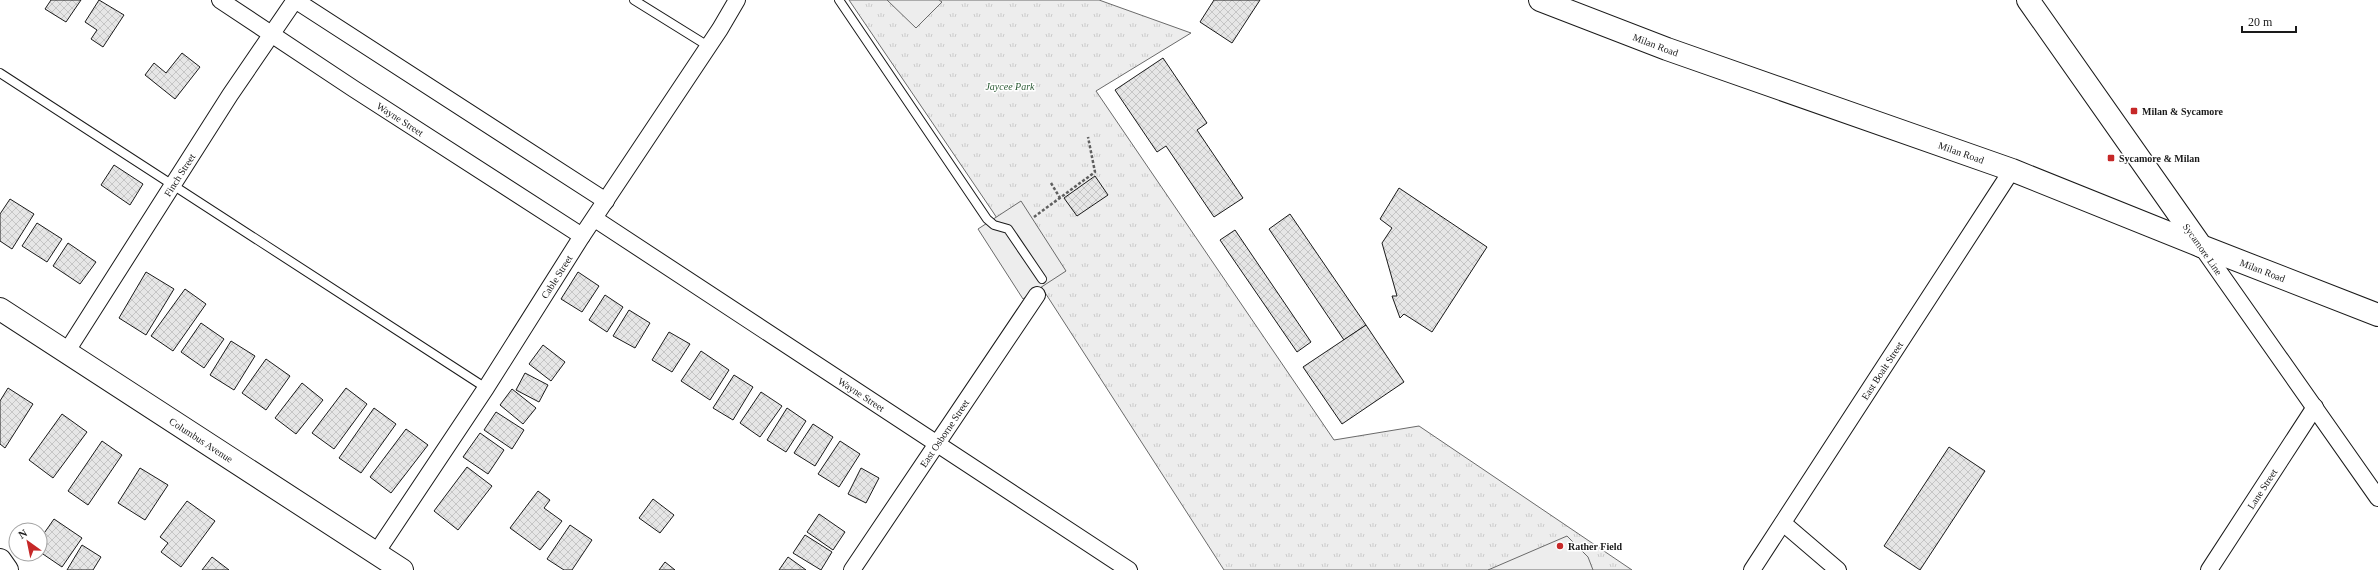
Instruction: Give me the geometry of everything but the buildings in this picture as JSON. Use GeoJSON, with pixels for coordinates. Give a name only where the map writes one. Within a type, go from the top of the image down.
{"type":"FeatureCollection","features":[{"type":"Feature","properties":{"kind":"main road","name":"Milan Road"},"geometry":{"type":"LineString","coordinates":[[1540,0],[1667,49],[2012,170],[2378,315]]}},
{"type":"Feature","properties":{"kind":"main road","name":"Sycamore Line"},"geometry":{"type":"LineString","coordinates":[[2028,0],[2201,246]]}},
{"type":"Feature","properties":{"kind":"main road","name":"Columbus Avenue"},"geometry":{"type":"LineString","coordinates":[[0,309],[67,351],[402,570]]}},
{"type":"Feature","properties":{"kind":"main road"},"geometry":{"type":"LineString","coordinates":[[0,560],[7,570]]}},
{"type":"Feature","properties":{"kind":"street","name":"Wayne Street"},"geometry":{"type":"LineString","coordinates":[[220,0],[582,236]]}},
{"type":"Feature","properties":{"kind":"street","name":"Finch Street"},"geometry":{"type":"LineString","coordinates":[[67,351],[230,95],[295,0]]}},
{"type":"Feature","properties":{"kind":"street"},"geometry":{"type":"LineString","coordinates":[[295,0],[606,201]]}},
{"type":"Feature","properties":{"kind":"street","name":"Cable Street"},"geometry":{"type":"LineString","coordinates":[[376,553],[486,388],[582,236],[595,219],[737,0]]}},
{"type":"Feature","properties":{"kind":"street","name":"East Boalt Street"},"geometry":{"type":"LineString","coordinates":[[1752,570],[2012,170]]}},
{"type":"Feature","properties":{"kind":"street","name":"Wayne Street"},"geometry":{"type":"LineString","coordinates":[[595,219],[1129,570]]}},
{"type":"Feature","properties":{"kind":"street","name":"Sycamore Line"},"geometry":{"type":"LineString","coordinates":[[2201,246],[2378,498]]}},
{"type":"Feature","properties":{"kind":"street","name":"East Osborne Street"},"geometry":{"type":"LineString","coordinates":[[852,570],[1037,295]]}},
{"type":"Feature","properties":{"kind":"street","name":"Lane Street"},"geometry":{"type":"LineString","coordinates":[[2209,570],[2315,407]]}},
{"type":"Feature","properties":{"kind":"street"},"geometry":{"type":"LineString","coordinates":[[1782,523],[1838,570]]}},
{"type":"Feature","properties":{"kind":"lane"},"geometry":{"type":"LineString","coordinates":[[634,0],[708,46]]}},
{"type":"Feature","properties":{"kind":"lane"},"geometry":{"type":"LineString","coordinates":[[839,0],[987,219],[994,225],[1008,229],[1012,233],[1042,279]]}},
{"type":"Feature","properties":{"kind":"lane"},"geometry":{"type":"LineString","coordinates":[[0,73],[172,186],[486,388]]}},
{"type":"Feature","properties":{"kind":"path"},"geometry":{"type":"LineString","coordinates":[[1034,217],[1095,172],[1088,137]]}},
{"type":"Feature","properties":{"kind":"path"},"geometry":{"type":"LineString","coordinates":[[1050,184],[1060,198]]}},
{"type":"Feature","properties":{"kind":"green space","name":"Jaycee Park"},"geometry":{"type":"Polygon","coordinates":[[[849,0],[1099,0],[1191,33],[1096,91],[1334,440],[1419,426],[1632,570],[1224,570],[993,212],[849,0]]]}},
{"type":"Feature","properties":{"kind":"shaded area"},"geometry":{"type":"Polygon","coordinates":[[[887,0],[939,0],[942,2],[916,28],[887,0]]]}},
{"type":"Feature","properties":{"kind":"shaded area"},"geometry":{"type":"Polygon","coordinates":[[[1021,201],[1066,271],[1023,299],[978,229],[1021,201]]]}},
{"type":"Feature","properties":{"kind":"shaded area","name":"Rather Field"},"geometry":{"type":"Polygon","coordinates":[[[1567,536],[1588,557],[1593,570],[1488,570],[1567,536]]]}},
{"type":"Feature","properties":{"kind":"place","name":"Milan & Sycamore"},"geometry":{"type":"Point","coordinates":[2134,111]}},
{"type":"Feature","properties":{"kind":"place","name":"Sycamore & Milan"},"geometry":{"type":"Point","coordinates":[2111,158]}},
{"type":"Feature","properties":{"kind":"place","name":"Rather Field"},"geometry":{"type":"Point","coordinates":[1560,546]}}]}
